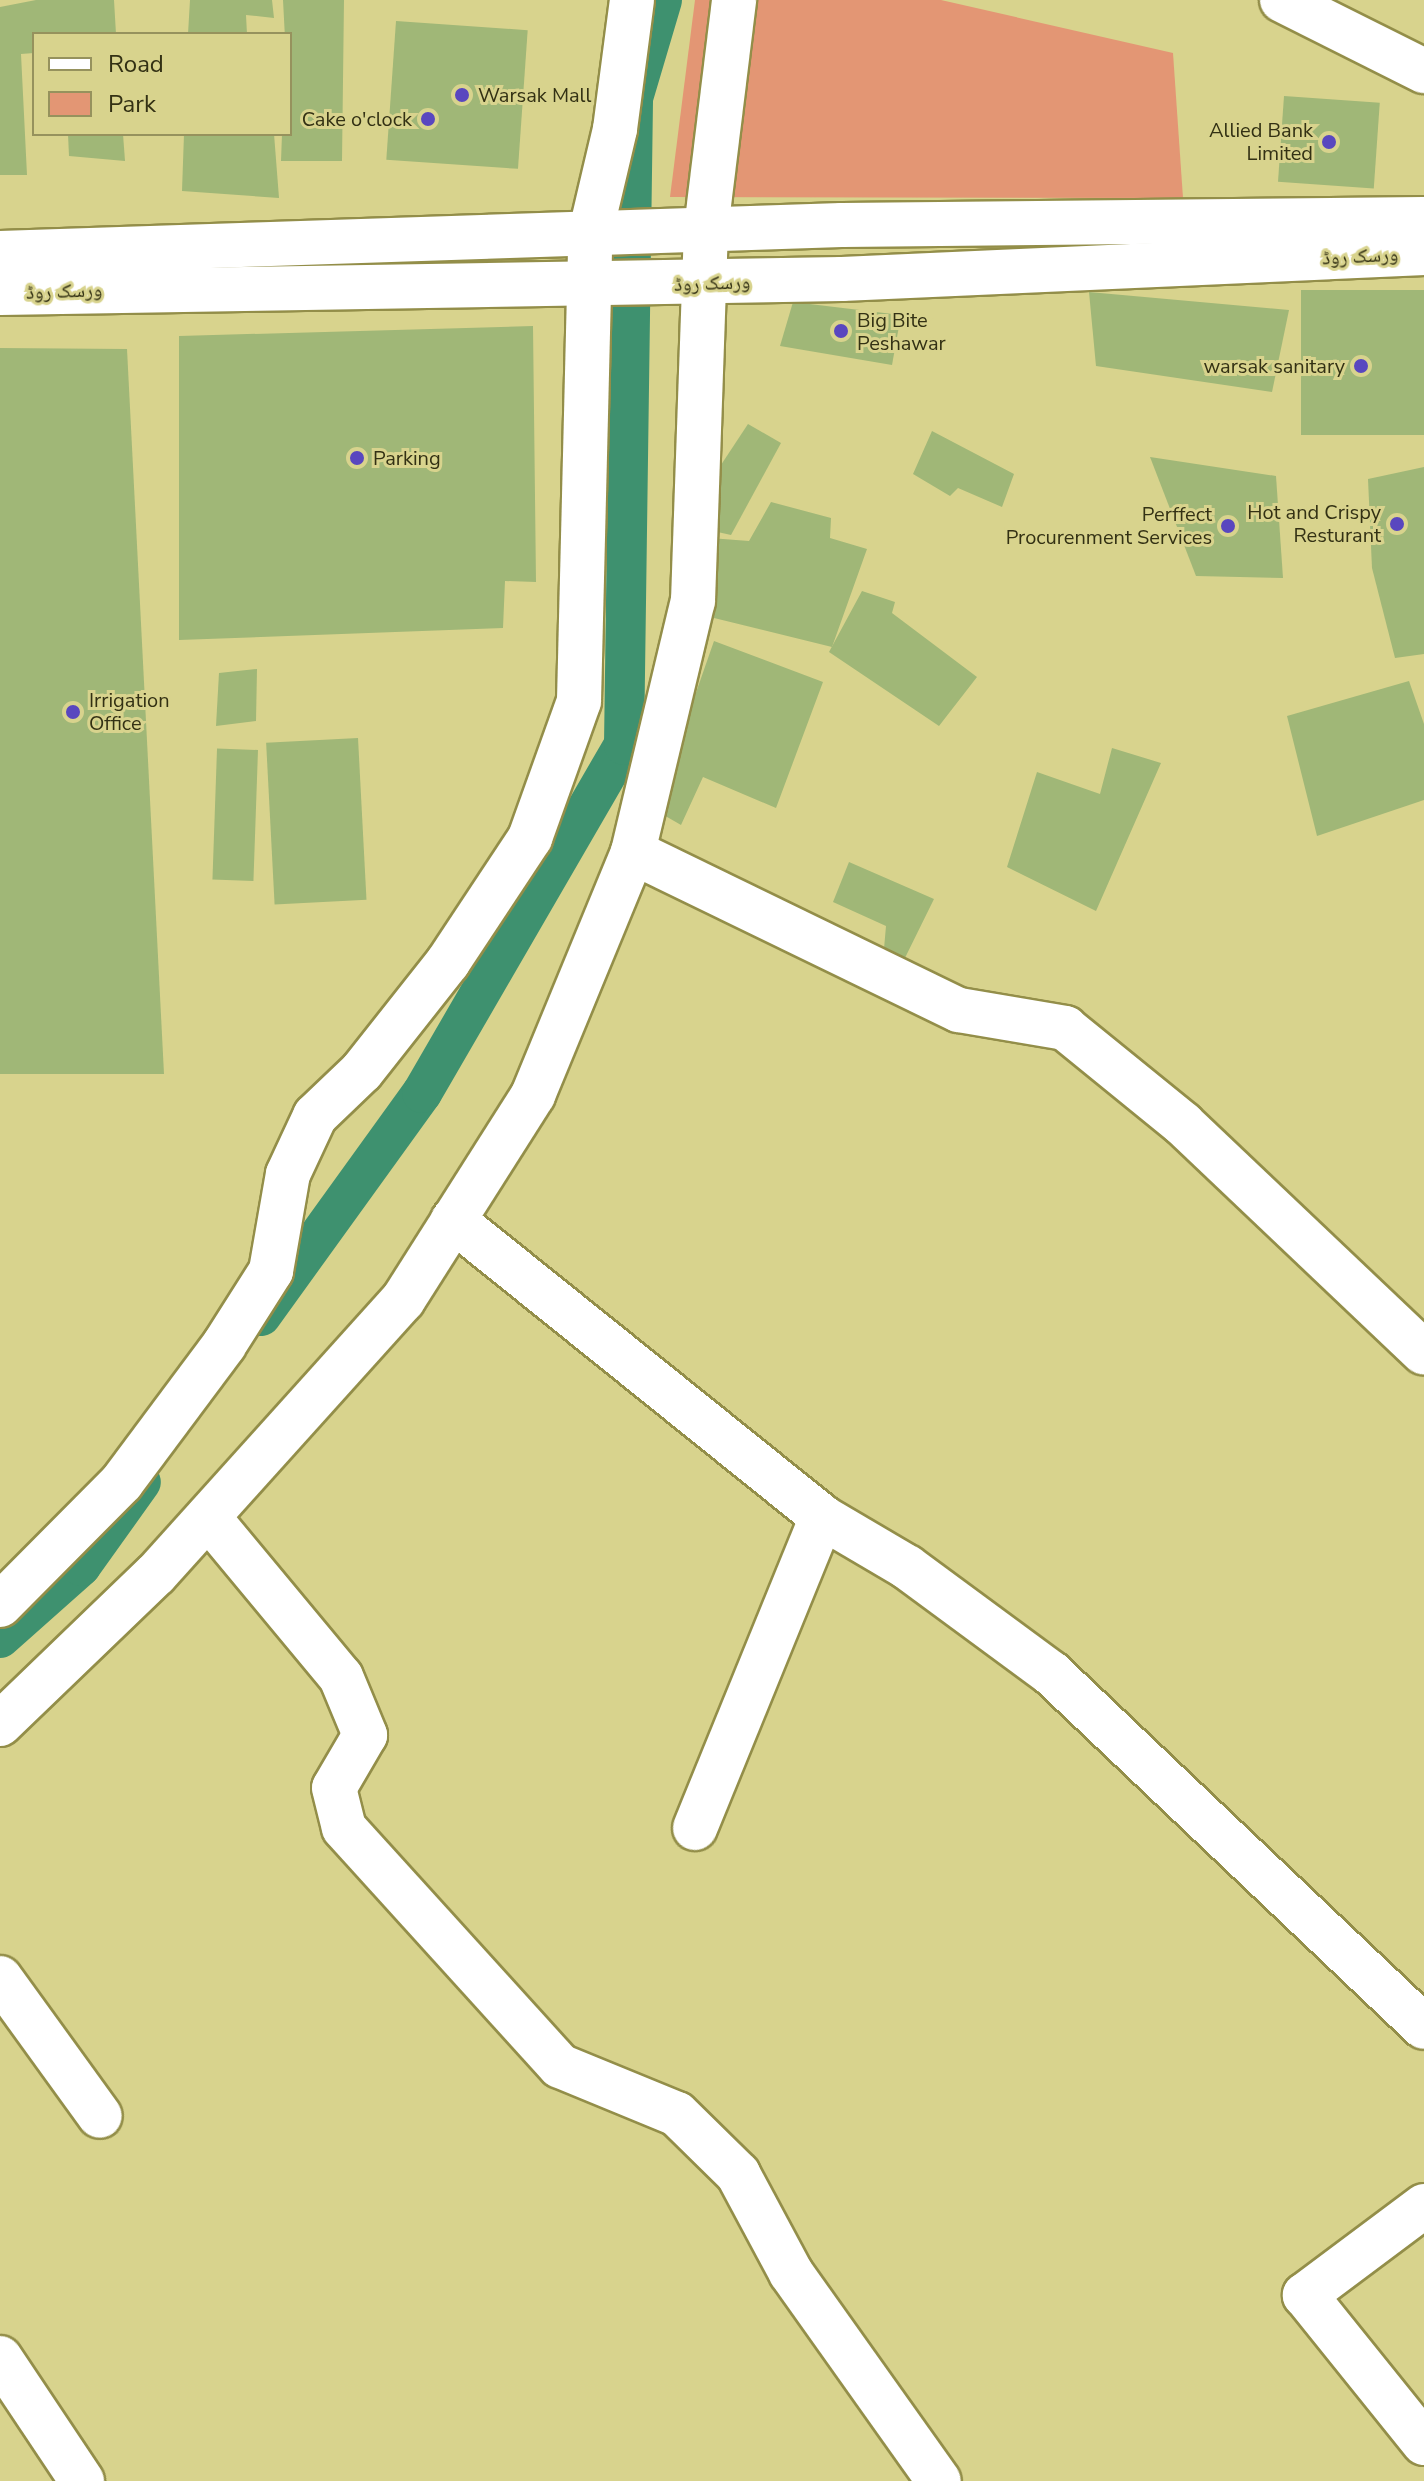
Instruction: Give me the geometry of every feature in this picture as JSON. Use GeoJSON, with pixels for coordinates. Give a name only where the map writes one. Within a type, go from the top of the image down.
{"type":"FeatureCollection","features":[{"type":"Feature","properties":{"kind":"street"},"geometry":{"type":"LineString","coordinates":[[0,1605],[122,1482],[224,1345],[271,1271],[288,1174],[315,1116],[362,1071],[448,962],[530,838],[579,701],[599,235],[632,0]]}},
{"type":"Feature","properties":{"kind":"street"},"geometry":{"type":"LineString","coordinates":[[0,1724],[208,1517],[403,1300],[533,1095],[633,852],[693,601],[700,229],[734,0]]}},
{"type":"Feature","properties":{"kind":"street"},"geometry":{"type":"LineString","coordinates":[[1282,0],[1424,71]]}},
{"type":"Feature","properties":{"kind":"street","name":"ورسک روڈ"},"geometry":{"type":"LineString","coordinates":[[0,253],[842,225],[1424,219]]}},
{"type":"Feature","properties":{"kind":"street"},"geometry":{"type":"LineString","coordinates":[[842,225],[842,279]]}},
{"type":"Feature","properties":{"kind":"street","name":"ورسک روڈ"},"geometry":{"type":"LineString","coordinates":[[0,293],[599,286],[842,279],[1424,253]]}},
{"type":"Feature","properties":{"kind":"street"},"geometry":{"type":"LineString","coordinates":[[633,852],[959,1010],[1065,1028],[1183,1124],[1424,1353]]}},
{"type":"Feature","properties":{"kind":"street"},"geometry":{"type":"LineString","coordinates":[[453,1220],[822,1517],[907,1567],[1051,1673],[1424,2027]]}},
{"type":"Feature","properties":{"kind":"street"},"geometry":{"type":"LineString","coordinates":[[208,1517],[341,1677],[365,1735],[334,1788],[344,1828],[560,2066],[677,2114],[738,2174],[791,2273],[939,2481]]}},
{"type":"Feature","properties":{"kind":"street"},"geometry":{"type":"LineString","coordinates":[[695,1828],[822,1517]]}},
{"type":"Feature","properties":{"kind":"street"},"geometry":{"type":"LineString","coordinates":[[0,1978],[100,2116]]}},
{"type":"Feature","properties":{"kind":"street"},"geometry":{"type":"LineString","coordinates":[[1424,2206],[1305,2295],[1424,2443]]}},
{"type":"Feature","properties":{"kind":"street"},"geometry":{"type":"LineString","coordinates":[[0,2358],[82,2481]]}},
{"type":"Feature","properties":{"kind":"green space"},"geometry":{"type":"Polygon","coordinates":[[[695,0],[941,0],[1173,53],[1183,198],[670,197],[695,0]]]}},
{"type":"Feature","properties":{"kind":"building"},"geometry":{"type":"Polygon","coordinates":[[[36,0],[114,0],[116,32],[32,32],[32,53],[21,54],[27,175],[0,175],[0,7],[36,0]]]}},
{"type":"Feature","properties":{"kind":"building"},"geometry":{"type":"Polygon","coordinates":[[[190,0],[272,0],[274,18],[246,15],[247,32],[188,32],[190,0]]]}},
{"type":"Feature","properties":{"kind":"building"},"geometry":{"type":"Polygon","coordinates":[[[283,0],[344,0],[342,161],[281,161],[282,136],[292,136],[292,32],[285,32],[283,0]]]}},
{"type":"Feature","properties":{"kind":"building","name":"Warsak Mall"},"geometry":{"type":"Polygon","coordinates":[[[396,21],[528,30],[518,169],[386,160],[396,21]]]}},
{"type":"Feature","properties":{"kind":"building","name":"Allied Bank Limited"},"geometry":{"type":"Polygon","coordinates":[[[1284,96],[1380,103],[1374,188],[1278,182],[1284,96]]]}},
{"type":"Feature","properties":{"kind":"building"},"geometry":{"type":"Polygon","coordinates":[[[68,136],[123,136],[125,161],[69,156],[68,136]]]}},
{"type":"Feature","properties":{"kind":"building"},"geometry":{"type":"Polygon","coordinates":[[[184,136],[274,136],[279,198],[182,191],[184,136]]]}},
{"type":"Feature","properties":{"kind":"building","name":"warsak sanitary"},"geometry":{"type":"Polygon","coordinates":[[[1301,290],[1424,290],[1424,435],[1301,435],[1301,290]]]}},
{"type":"Feature","properties":{"kind":"building"},"geometry":{"type":"Polygon","coordinates":[[[1089,292],[1289,310],[1272,392],[1096,366],[1089,292]]]}},
{"type":"Feature","properties":{"kind":"building","name":"Big Bite Peshawar"},"geometry":{"type":"Polygon","coordinates":[[[793,302],[901,315],[892,365],[780,346],[793,302]]]}},
{"type":"Feature","properties":{"kind":"building","name":"Parking"},"geometry":{"type":"Polygon","coordinates":[[[533,326],[536,582],[505,581],[503,628],[179,640],[179,336],[533,326]]]}},
{"type":"Feature","properties":{"kind":"building","name":"Irrigation Office"},"geometry":{"type":"Polygon","coordinates":[[[0,348],[127,349],[164,1074],[0,1074],[0,348]]]}},
{"type":"Feature","properties":{"kind":"building"},"geometry":{"type":"Polygon","coordinates":[[[748,424],[781,443],[731,535],[682,524],[748,424]]]}},
{"type":"Feature","properties":{"kind":"building"},"geometry":{"type":"Polygon","coordinates":[[[932,431],[1014,474],[1002,507],[958,488],[950,496],[913,474],[932,431]]]}},
{"type":"Feature","properties":{"kind":"building","name":"Perffect Procurenment Services"},"geometry":{"type":"Polygon","coordinates":[[[1150,457],[1276,476],[1283,578],[1196,576],[1150,457]]]}},
{"type":"Feature","properties":{"kind":"building","name":"Hot and Crispy Resturant"},"geometry":{"type":"Polygon","coordinates":[[[1424,467],[1424,654],[1395,658],[1372,568],[1368,479],[1424,467]]]}},
{"type":"Feature","properties":{"kind":"building"},"geometry":{"type":"Polygon","coordinates":[[[771,502],[831,518],[830,538],[867,549],[832,647],[710,617],[710,538],[749,541],[771,502]]]}},
{"type":"Feature","properties":{"kind":"building"},"geometry":{"type":"Polygon","coordinates":[[[862,591],[895,602],[892,613],[977,677],[939,726],[829,652],[862,591]]]}},
{"type":"Feature","properties":{"kind":"building"},"geometry":{"type":"Polygon","coordinates":[[[714,641],[823,682],[776,808],[703,777],[681,825],[655,810],[714,641]]]}},
{"type":"Feature","properties":{"kind":"building"},"geometry":{"type":"Polygon","coordinates":[[[257,669],[256,721],[216,726],[219,673],[257,669]]]}},
{"type":"Feature","properties":{"kind":"building"},"geometry":{"type":"Polygon","coordinates":[[[1409,681],[1424,724],[1424,800],[1317,836],[1287,716],[1409,681]]]}},
{"type":"Feature","properties":{"kind":"building"},"geometry":{"type":"Polygon","coordinates":[[[358,738],[366,900],[275,905],[266,743],[358,738]]]}},
{"type":"Feature","properties":{"kind":"building"},"geometry":{"type":"Polygon","coordinates":[[[1112,748],[1161,763],[1096,911],[1007,867],[1037,772],[1100,794],[1112,748]]]}},
{"type":"Feature","properties":{"kind":"building"},"geometry":{"type":"Polygon","coordinates":[[[217,749],[258,750],[253,881],[212,879],[217,749]]]}},
{"type":"Feature","properties":{"kind":"building"},"geometry":{"type":"Polygon","coordinates":[[[849,862],[934,899],[901,966],[883,960],[886,926],[833,902],[849,862]]]}},
{"type":"Feature","properties":{"kind":"waterway"},"geometry":{"type":"LineString","coordinates":[[261,1316],[422,1093],[624,745],[633,98],[662,0]]}},
{"type":"Feature","properties":{"kind":"waterway"},"geometry":{"type":"LineString","coordinates":[[0,1638],[81,1566],[141,1482]]}},
{"type":"Feature","properties":{"kind":"place","name":"Warsak Mall"},"geometry":{"type":"Point","coordinates":[462,95]}},
{"type":"Feature","properties":{"kind":"place","name":"Cake o'clock"},"geometry":{"type":"Point","coordinates":[428,119]}},
{"type":"Feature","properties":{"kind":"place","name":"Allied Bank Limited"},"geometry":{"type":"Point","coordinates":[1329,142]}},
{"type":"Feature","properties":{"kind":"place","name":"Big Bite Peshawar"},"geometry":{"type":"Point","coordinates":[841,331]}},
{"type":"Feature","properties":{"kind":"place","name":"warsak sanitary"},"geometry":{"type":"Point","coordinates":[1361,366]}},
{"type":"Feature","properties":{"kind":"place","name":"Parking"},"geometry":{"type":"Point","coordinates":[357,458]}},
{"type":"Feature","properties":{"kind":"place","name":"Hot and Crispy Resturant"},"geometry":{"type":"Point","coordinates":[1397,524]}},
{"type":"Feature","properties":{"kind":"place","name":"Perffect Procurenment Services"},"geometry":{"type":"Point","coordinates":[1228,526]}},
{"type":"Feature","properties":{"kind":"place","name":"Irrigation Office"},"geometry":{"type":"Point","coordinates":[73,712]}}]}
